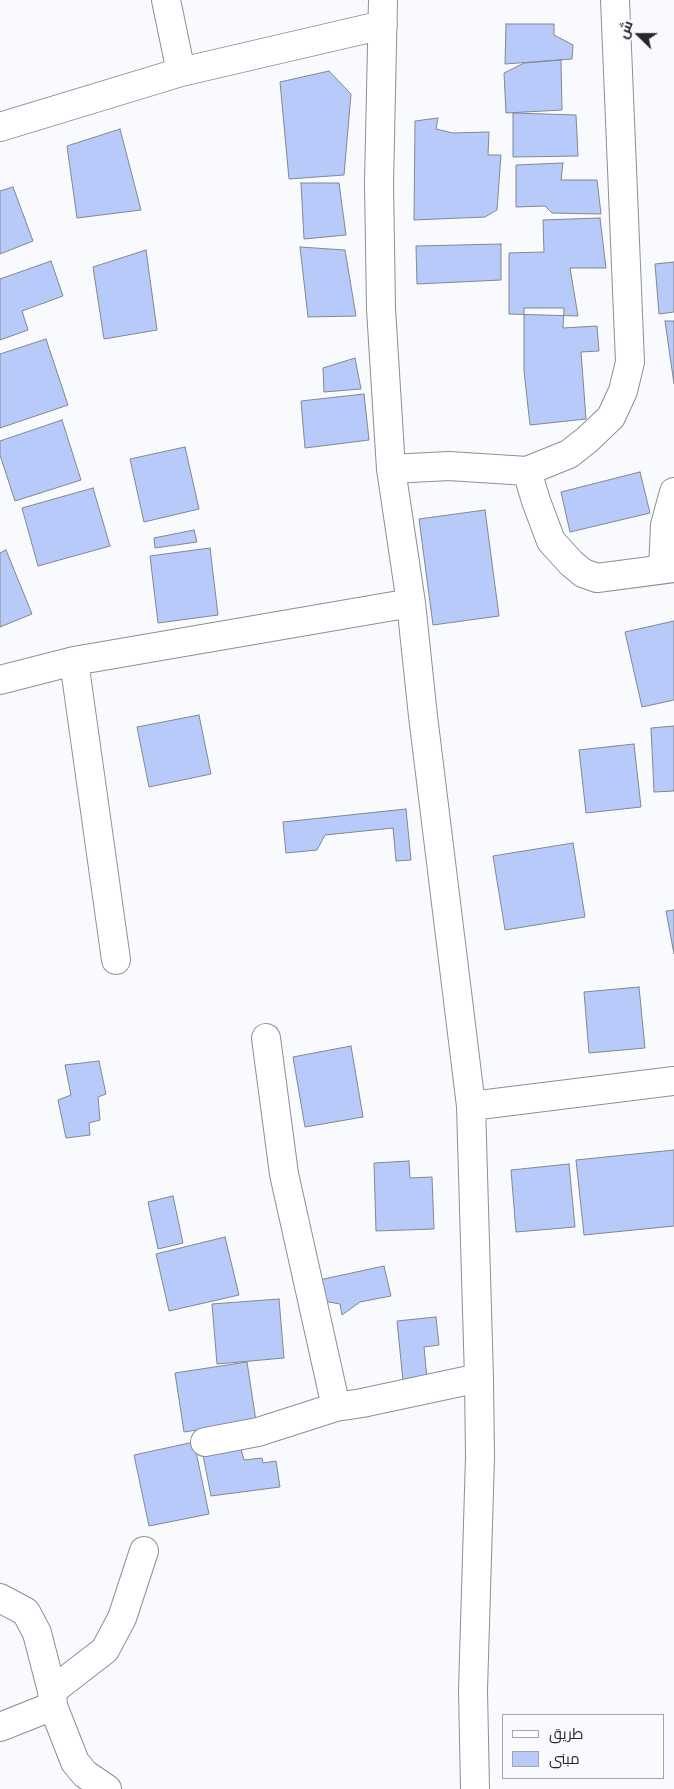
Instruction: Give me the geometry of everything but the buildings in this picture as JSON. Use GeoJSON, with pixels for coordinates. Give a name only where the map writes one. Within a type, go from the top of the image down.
{"type":"FeatureCollection","features":[{"type":"Feature","properties":{"kind":"street"},"geometry":{"type":"LineString","coordinates":[[166,0],[181,72]]}},
{"type":"Feature","properties":{"kind":"street"},"geometry":{"type":"LineString","coordinates":[[392,469],[449,466],[527,471],[569,454],[611,417],[623,391],[630,362],[615,0]]}},
{"type":"Feature","properties":{"kind":"street"},"geometry":{"type":"LineString","coordinates":[[0,127],[383,13],[379,183],[381,308],[392,469],[411,603],[422,716],[471,1106],[480,1456],[474,1690],[475,1789]]}},
{"type":"Feature","properties":{"kind":"street"},"geometry":{"type":"LineString","coordinates":[[527,471],[536,502],[551,541],[571,564],[582,573],[597,578],[669,568],[665,525],[674,492]]}},
{"type":"Feature","properties":{"kind":"street"},"geometry":{"type":"LineString","coordinates":[[0,680],[74,661],[411,603]]}},
{"type":"Feature","properties":{"kind":"street"},"geometry":{"type":"LineString","coordinates":[[74,661],[116,960]]}},
{"type":"Feature","properties":{"kind":"street"},"geometry":{"type":"LineString","coordinates":[[266,1038],[284,1174],[336,1407]]}},
{"type":"Feature","properties":{"kind":"street"},"geometry":{"type":"LineString","coordinates":[[471,1106],[674,1081]]}},
{"type":"Feature","properties":{"kind":"street"},"geometry":{"type":"LineString","coordinates":[[205,1442],[258,1432],[336,1407],[479,1378]]}},
{"type":"Feature","properties":{"kind":"street"},"geometry":{"type":"LineString","coordinates":[[0,1727],[53,1698],[105,1650],[122,1618],[144,1551]]}},
{"type":"Feature","properties":{"kind":"street"},"geometry":{"type":"LineString","coordinates":[[0,1598],[26,1612],[37,1633],[53,1698],[75,1762],[85,1774],[107,1789]]}}]}
